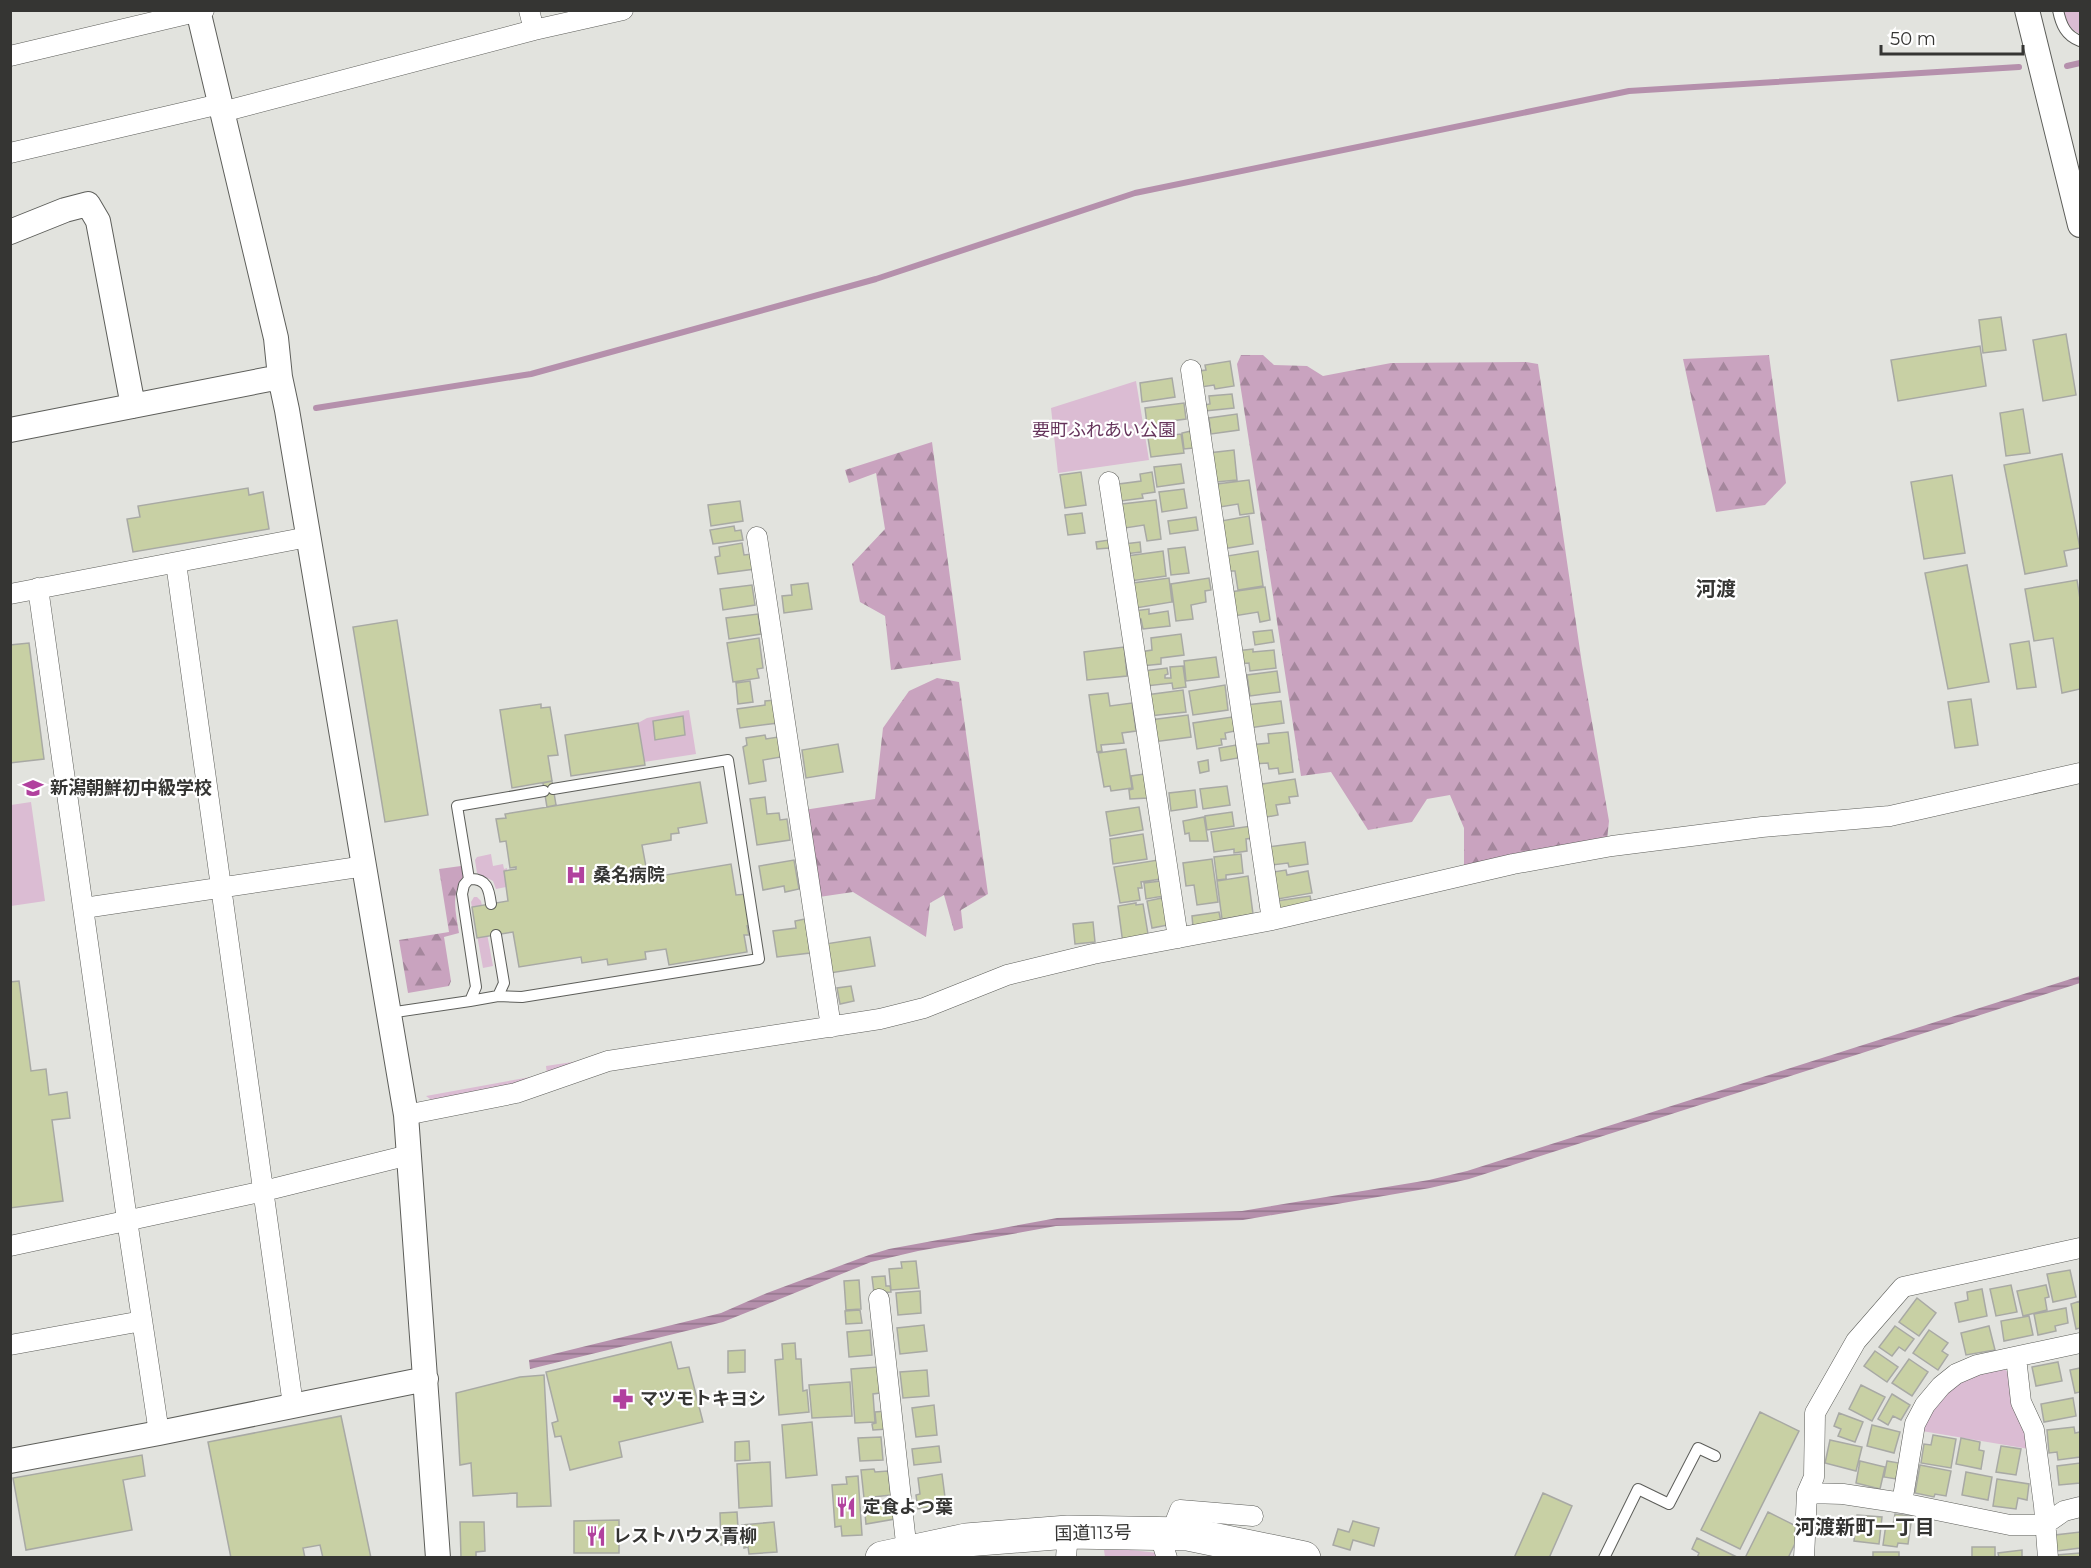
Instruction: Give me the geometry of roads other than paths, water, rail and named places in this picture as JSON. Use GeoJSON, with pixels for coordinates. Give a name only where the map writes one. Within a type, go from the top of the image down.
{"type":"FeatureCollection","features":[{"type":"Feature","properties":{"kind":"highway","name":"国道113号"},"geometry":{"type":"LineString","coordinates":[[894,1555],[966,1540],[1067,1545],[1166,1541],[1188,1534],[1304,1557]]}},
{"type":"Feature","properties":{"kind":"street"},"geometry":{"type":"LineString","coordinates":[[530,10],[534,30]]}},
{"type":"Feature","properties":{"kind":"street"},"geometry":{"type":"LineString","coordinates":[[10,153],[221,108],[622,10]]}},
{"type":"Feature","properties":{"kind":"street"},"geometry":{"type":"LineString","coordinates":[[2027,10],[2080,225]]}},
{"type":"Feature","properties":{"kind":"street"},"geometry":{"type":"LineString","coordinates":[[10,56],[200,11],[276,338],[280,377],[406,1115],[438,1557]]}},
{"type":"Feature","properties":{"kind":"street"},"geometry":{"type":"LineString","coordinates":[[10,232],[65,210],[88,204],[98,221],[133,406]]}},
{"type":"Feature","properties":{"kind":"street"},"geometry":{"type":"LineString","coordinates":[[1191,370],[1272,920]]}},
{"type":"Feature","properties":{"kind":"street"},"geometry":{"type":"LineString","coordinates":[[10,430],[280,377]]}},
{"type":"Feature","properties":{"kind":"street"},"geometry":{"type":"LineString","coordinates":[[1109,482],[1178,938]]}},
{"type":"Feature","properties":{"kind":"street"},"geometry":{"type":"LineString","coordinates":[[10,594],[308,537]]}},
{"type":"Feature","properties":{"kind":"street"},"geometry":{"type":"LineString","coordinates":[[757,537],[831,1027]]}},
{"type":"Feature","properties":{"kind":"street"},"geometry":{"type":"LineString","coordinates":[[176,563],[293,1405]]}},
{"type":"Feature","properties":{"kind":"street"},"geometry":{"type":"LineString","coordinates":[[38,588],[159,1433]]}},
{"type":"Feature","properties":{"kind":"street"},"geometry":{"type":"LineString","coordinates":[[406,1115],[516,1092],[608,1061],[880,1019],[924,1008],[1007,975],[1093,954],[1272,920],[1513,864],[1612,846],[1762,827],[1890,816],[2080,773]]}},
{"type":"Feature","properties":{"kind":"street"},"geometry":{"type":"LineString","coordinates":[[84,908],[364,866]]}},
{"type":"Feature","properties":{"kind":"street"},"geometry":{"type":"LineString","coordinates":[[10,1246],[264,1191],[409,1155]]}},
{"type":"Feature","properties":{"kind":"street"},"geometry":{"type":"LineString","coordinates":[[1804,1557],[1807,1493],[1814,1477],[1815,1413],[1856,1341],[1903,1287],[2080,1248]]}},
{"type":"Feature","properties":{"kind":"street"},"geometry":{"type":"LineString","coordinates":[[879,1299],[894,1555]]}},
{"type":"Feature","properties":{"kind":"street"},"geometry":{"type":"LineString","coordinates":[[10,1345],[142,1321]]}},
{"type":"Feature","properties":{"kind":"street"},"geometry":{"type":"LineString","coordinates":[[1902,1503],[1915,1424],[1925,1405],[1941,1386],[1956,1374],[1977,1365],[2080,1344]]}},
{"type":"Feature","properties":{"kind":"street"},"geometry":{"type":"LineString","coordinates":[[2016,1357],[2021,1402],[2034,1430],[2048,1557]]}},
{"type":"Feature","properties":{"kind":"street"},"geometry":{"type":"LineString","coordinates":[[10,1461],[426,1379]]}},
{"type":"Feature","properties":{"kind":"street"},"geometry":{"type":"LineString","coordinates":[[1807,1493],[1843,1494],[1902,1503],[2010,1525],[2044,1525],[2064,1511],[2080,1507]]}},
{"type":"Feature","properties":{"kind":"street"},"geometry":{"type":"LineString","coordinates":[[1166,1541],[1180,1509],[1253,1516]]}},
{"type":"Feature","properties":{"kind":"lane"},"geometry":{"type":"LineString","coordinates":[[2058,10],[2062,26],[2072,37],[2080,41]]}},
{"type":"Feature","properties":{"kind":"lane"},"geometry":{"type":"LineString","coordinates":[[389,1013],[470,1001],[498,996],[522,997],[759,959],[728,760],[457,806],[469,879],[464,885],[462,894],[476,987],[470,1001]]}},
{"type":"Feature","properties":{"kind":"lane"},"geometry":{"type":"LineString","coordinates":[[469,879],[477,879],[485,883],[489,888],[491,904]]}},
{"type":"Feature","properties":{"kind":"lane"},"geometry":{"type":"LineString","coordinates":[[496,935],[504,983],[498,996]]}},
{"type":"Feature","properties":{"kind":"lane"},"geometry":{"type":"LineString","coordinates":[[1604,1557],[1638,1489],[1669,1504],[1698,1448],[1715,1456]]}},
{"type":"Feature","properties":{"kind":"waterway"},"geometry":{"type":"LineString","coordinates":[[2067,66],[2080,63]]}},
{"type":"Feature","properties":{"kind":"waterway"},"geometry":{"type":"LineString","coordinates":[[316,408],[531,374],[876,279],[1135,193],[1629,91],[2019,67]]}},
{"type":"Feature","properties":{"kind":"place","name":"新潟朝鮮初中級学校"},"geometry":{"type":"Point","coordinates":[33,788]}},
{"type":"Feature","properties":{"kind":"place","name":"桑名病院"},"geometry":{"type":"Point","coordinates":[576,875]}},
{"type":"Feature","properties":{"kind":"place","name":"マツモトキヨシ"},"geometry":{"type":"Point","coordinates":[623,1399]}},
{"type":"Feature","properties":{"kind":"place","name":"定食よつ葉"},"geometry":{"type":"Point","coordinates":[846,1507]}},
{"type":"Feature","properties":{"kind":"place","name":"レストハウス青柳"},"geometry":{"type":"Point","coordinates":[596,1536]}},
{"type":"Feature","properties":{"kind":"district","name":"河渡"},"geometry":{"type":"Point","coordinates":[1716,589]}},
{"type":"Feature","properties":{"kind":"district","name":"河渡新町一丁目"},"geometry":{"type":"Point","coordinates":[1865,1527]}},
{"type":"Feature","properties":{"kind":"park label","name":"要町ふれあい公園"},"geometry":{"type":"Point","coordinates":[1104,430]}}]}
